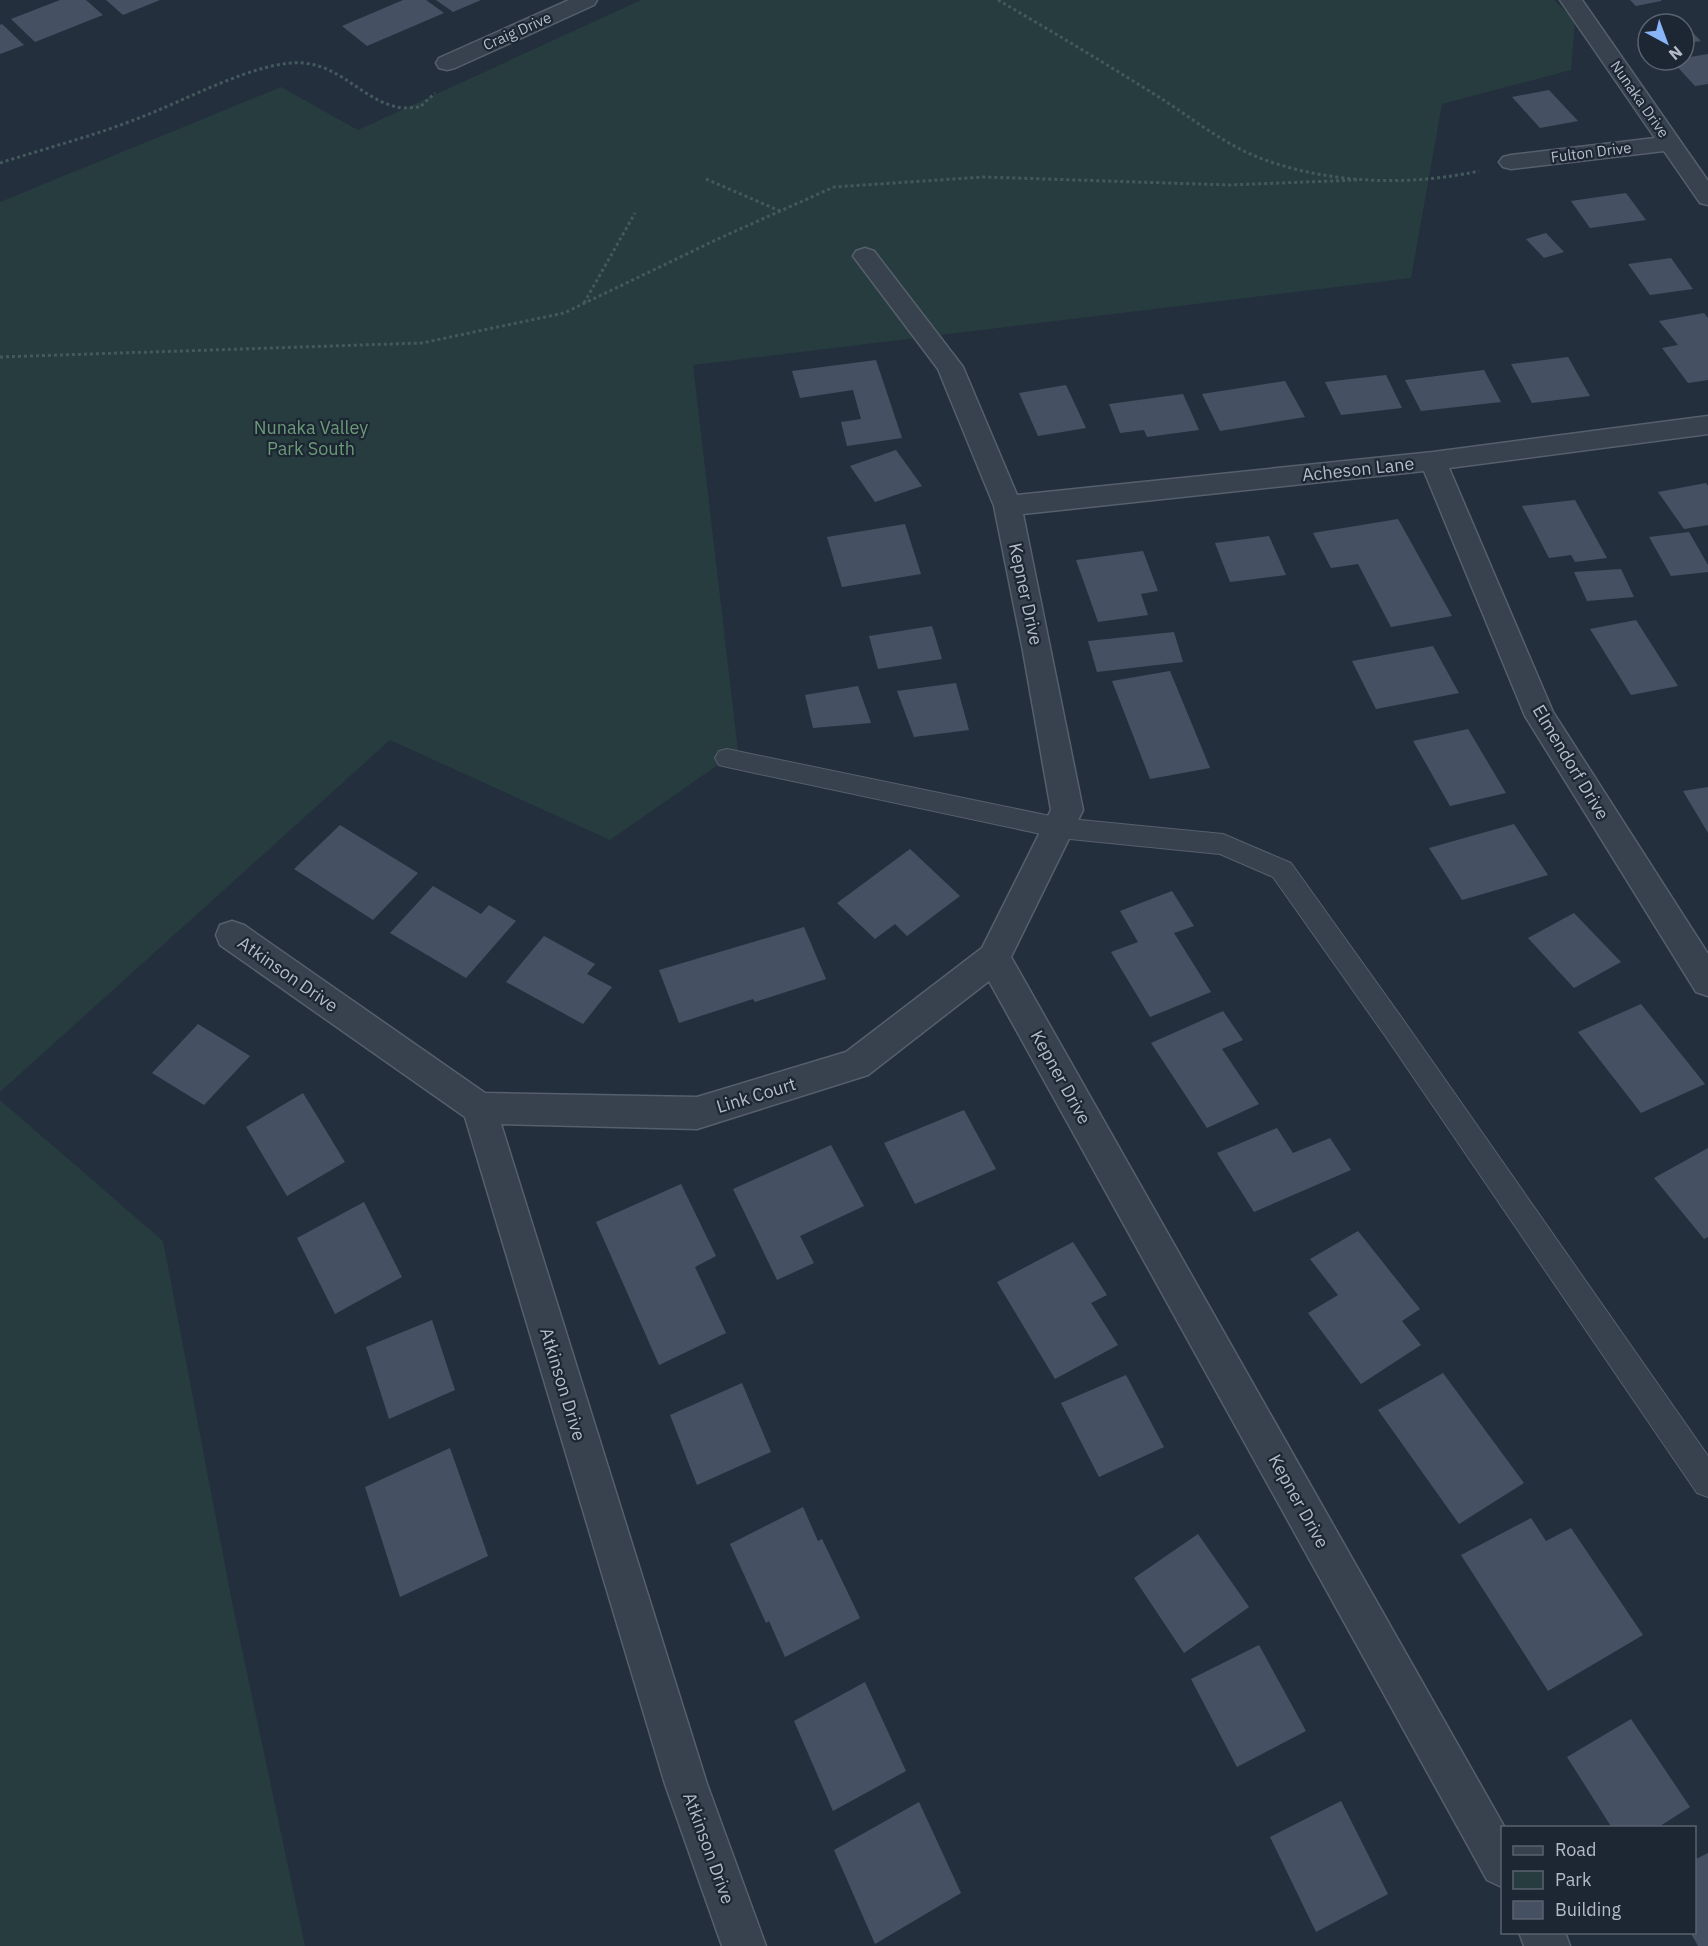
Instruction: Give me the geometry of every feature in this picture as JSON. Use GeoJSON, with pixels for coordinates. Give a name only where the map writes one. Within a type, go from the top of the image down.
{"type":"FeatureCollection","features":[{"type":"Feature","properties":{"kind":"street","name":"Craig Drive"},"geometry":{"type":"LineString","coordinates":[[447,63],[586,0]]}},
{"type":"Feature","properties":{"kind":"street","name":"Nunaka Drive"},"geometry":{"type":"LineString","coordinates":[[1571,0],[1708,198]]}},
{"type":"Feature","properties":{"kind":"street","name":"Fulton Drive"},"geometry":{"type":"LineString","coordinates":[[1511,162],[1670,143]]}},
{"type":"Feature","properties":{"kind":"street","name":"Kepner Drive"},"geometry":{"type":"LineString","coordinates":[[865,256],[950,367],[1008,506],[1038,651],[1067,810],[994,958],[1501,1860]]}},
{"type":"Feature","properties":{"kind":"street","name":"Acheson Lane"},"geometry":{"type":"LineString","coordinates":[[1008,506],[1433,462],[1708,425]]}},
{"type":"Feature","properties":{"kind":"street","name":"Elmendorf Drive"},"geometry":{"type":"LineString","coordinates":[[1433,462],[1540,716],[1708,982]]}},
{"type":"Feature","properties":{"kind":"street","name":"Atkinson Drive"},"geometry":{"type":"LineString","coordinates":[[232,935],[479,1108],[686,1785],[744,1946]]}},
{"type":"Feature","properties":{"kind":"street","name":"Link Court"},"geometry":{"type":"LineString","coordinates":[[479,1108],[697,1113],[856,1065],[994,958]]}},
{"type":"Feature","properties":{"kind":"lane"},"geometry":{"type":"LineString","coordinates":[[727,758],[1060,828],[1223,843],[1282,870],[1395,1029],[1708,1482]]}},
{"type":"Feature","properties":{"kind":"path"},"geometry":{"type":"LineString","coordinates":[[998,0],[1107,64],[1222,137],[1267,160],[1357,180]]}},
{"type":"Feature","properties":{"kind":"path"},"geometry":{"type":"LineString","coordinates":[[0,163],[137,119],[257,70],[281,64],[302,63],[326,67],[384,103],[400,108],[420,107],[441,86]]}},
{"type":"Feature","properties":{"kind":"path"},"geometry":{"type":"LineString","coordinates":[[0,357],[422,343],[564,313],[834,187],[984,177],[1229,185],[1459,177],[1511,162]]}},
{"type":"Feature","properties":{"kind":"path"},"geometry":{"type":"LineString","coordinates":[[706,179],[781,211]]}},
{"type":"Feature","properties":{"kind":"path"},"geometry":{"type":"LineString","coordinates":[[583,304],[635,213]]}},
{"type":"Feature","properties":{"kind":"green space","name":"Nunaka Valley Park South"},"geometry":{"type":"Polygon","coordinates":[[[641,0],[1554,0],[1575,21],[1571,70],[1442,104],[1411,278],[693,365],[738,751],[610,840],[390,740],[0,1092],[0,202],[281,87],[358,130],[641,0]]]}},
{"type":"Feature","properties":{"kind":"green space"},"geometry":{"type":"Polygon","coordinates":[[[0,1100],[163,1241],[233,1607],[305,1946],[0,1946],[0,1100]]]}},
{"type":"Feature","properties":{"kind":"building"},"geometry":{"type":"Polygon","coordinates":[[[60,0],[86,0],[103,15],[35,42],[11,19],[60,0]]]}},
{"type":"Feature","properties":{"kind":"building"},"geometry":{"type":"Polygon","coordinates":[[[106,0],[160,0],[123,15],[106,0]]]}},
{"type":"Feature","properties":{"kind":"building"},"geometry":{"type":"Polygon","coordinates":[[[403,0],[426,0],[444,13],[367,46],[342,26],[403,0]]]}},
{"type":"Feature","properties":{"kind":"building"},"geometry":{"type":"Polygon","coordinates":[[[436,0],[481,0],[453,12],[436,0]]]}},
{"type":"Feature","properties":{"kind":"building"},"geometry":{"type":"Polygon","coordinates":[[[1630,0],[1661,0],[1661,1],[1636,6],[1630,0]]]}},
{"type":"Feature","properties":{"kind":"building"},"geometry":{"type":"Polygon","coordinates":[[[2,24],[24,45],[0,54],[0,25],[2,24]]]}},
{"type":"Feature","properties":{"kind":"building"},"geometry":{"type":"Polygon","coordinates":[[[1708,54],[1708,84],[1695,86],[1682,72],[1696,72],[1696,56],[1708,54]]]}},
{"type":"Feature","properties":{"kind":"building"},"geometry":{"type":"Polygon","coordinates":[[[1549,90],[1578,121],[1540,128],[1512,97],[1549,90]]]}},
{"type":"Feature","properties":{"kind":"building"},"geometry":{"type":"Polygon","coordinates":[[[1626,193],[1646,220],[1590,228],[1571,201],[1626,193]]]}},
{"type":"Feature","properties":{"kind":"building"},"geometry":{"type":"Polygon","coordinates":[[[1546,233],[1564,252],[1544,258],[1526,239],[1546,233]]]}},
{"type":"Feature","properties":{"kind":"building"},"geometry":{"type":"Polygon","coordinates":[[[1671,258],[1693,289],[1650,295],[1628,264],[1671,258]]]}},
{"type":"Feature","properties":{"kind":"building"},"geometry":{"type":"Polygon","coordinates":[[[1704,313],[1708,318],[1708,380],[1688,383],[1662,348],[1678,345],[1659,321],[1704,313]]]}},
{"type":"Feature","properties":{"kind":"building"},"geometry":{"type":"Polygon","coordinates":[[[1568,357],[1590,396],[1532,403],[1511,364],[1568,357]]]}},
{"type":"Feature","properties":{"kind":"building"},"geometry":{"type":"Polygon","coordinates":[[[876,360],[902,438],[847,446],[841,422],[861,419],[853,390],[800,398],[792,371],[876,360]]]}},
{"type":"Feature","properties":{"kind":"building"},"geometry":{"type":"Polygon","coordinates":[[[1484,370],[1501,402],[1421,411],[1405,380],[1484,370]]]}},
{"type":"Feature","properties":{"kind":"building"},"geometry":{"type":"Polygon","coordinates":[[[1386,375],[1402,408],[1341,415],[1325,382],[1386,375]]]}},
{"type":"Feature","properties":{"kind":"building"},"geometry":{"type":"Polygon","coordinates":[[[1285,381],[1305,417],[1220,431],[1202,394],[1285,381]]]}},
{"type":"Feature","properties":{"kind":"building"},"geometry":{"type":"Polygon","coordinates":[[[1066,385],[1086,428],[1038,436],[1019,393],[1066,385]]]}},
{"type":"Feature","properties":{"kind":"building"},"geometry":{"type":"Polygon","coordinates":[[[1183,394],[1199,430],[1147,437],[1144,430],[1120,433],[1109,404],[1183,394]]]}},
{"type":"Feature","properties":{"kind":"building"},"geometry":{"type":"Polygon","coordinates":[[[896,450],[922,486],[875,502],[850,466],[896,450]]]}},
{"type":"Feature","properties":{"kind":"building"},"geometry":{"type":"Polygon","coordinates":[[[1706,483],[1708,486],[1708,525],[1684,529],[1658,492],[1706,483]]]}},
{"type":"Feature","properties":{"kind":"building"},"geometry":{"type":"Polygon","coordinates":[[[1575,500],[1607,558],[1575,562],[1571,555],[1549,558],[1522,506],[1575,500]]]}},
{"type":"Feature","properties":{"kind":"building"},"geometry":{"type":"Polygon","coordinates":[[[1398,519],[1452,616],[1391,627],[1358,564],[1331,568],[1313,533],[1398,519]]]}},
{"type":"Feature","properties":{"kind":"building"},"geometry":{"type":"Polygon","coordinates":[[[905,524],[921,574],[842,587],[827,537],[905,524]]]}},
{"type":"Feature","properties":{"kind":"building"},"geometry":{"type":"Polygon","coordinates":[[[1689,532],[1708,565],[1708,572],[1671,576],[1649,537],[1689,532]]]}},
{"type":"Feature","properties":{"kind":"building"},"geometry":{"type":"Polygon","coordinates":[[[1269,536],[1286,575],[1230,582],[1215,543],[1269,536]]]}},
{"type":"Feature","properties":{"kind":"building"},"geometry":{"type":"Polygon","coordinates":[[[1143,551],[1158,591],[1141,594],[1148,615],[1098,622],[1076,560],[1143,551]]]}},
{"type":"Feature","properties":{"kind":"building"},"geometry":{"type":"Polygon","coordinates":[[[1621,569],[1634,597],[1587,601],[1574,572],[1621,569]]]}},
{"type":"Feature","properties":{"kind":"building"},"geometry":{"type":"Polygon","coordinates":[[[1636,620],[1678,686],[1631,695],[1590,629],[1636,620]]]}},
{"type":"Feature","properties":{"kind":"building"},"geometry":{"type":"Polygon","coordinates":[[[932,626],[942,659],[878,669],[869,636],[932,626]]]}},
{"type":"Feature","properties":{"kind":"building"},"geometry":{"type":"Polygon","coordinates":[[[1174,632],[1183,662],[1097,672],[1088,641],[1174,632]]]}},
{"type":"Feature","properties":{"kind":"building"},"geometry":{"type":"Polygon","coordinates":[[[1433,646],[1459,693],[1376,709],[1352,661],[1433,646]]]}},
{"type":"Feature","properties":{"kind":"building"},"geometry":{"type":"Polygon","coordinates":[[[1170,671],[1210,768],[1150,779],[1112,681],[1170,671]]]}},
{"type":"Feature","properties":{"kind":"building"},"geometry":{"type":"Polygon","coordinates":[[[956,683],[969,730],[914,737],[897,691],[956,683]]]}},
{"type":"Feature","properties":{"kind":"building"},"geometry":{"type":"Polygon","coordinates":[[[858,686],[871,723],[813,728],[805,695],[858,686]]]}},
{"type":"Feature","properties":{"kind":"building"},"geometry":{"type":"Polygon","coordinates":[[[1468,729],[1506,793],[1450,806],[1413,741],[1468,729]]]}},
{"type":"Feature","properties":{"kind":"building"},"geometry":{"type":"Polygon","coordinates":[[[1708,787],[1708,833],[1683,791],[1708,787]]]}},
{"type":"Feature","properties":{"kind":"building"},"geometry":{"type":"Polygon","coordinates":[[[1514,824],[1548,875],[1462,900],[1429,848],[1514,824]]]}},
{"type":"Feature","properties":{"kind":"building"},"geometry":{"type":"Polygon","coordinates":[[[340,825],[418,873],[373,920],[294,869],[340,825]]]}},
{"type":"Feature","properties":{"kind":"building"},"geometry":{"type":"Polygon","coordinates":[[[910,849],[960,896],[907,936],[895,924],[875,939],[837,903],[910,849]]]}},
{"type":"Feature","properties":{"kind":"building"},"geometry":{"type":"Polygon","coordinates":[[[433,886],[481,914],[489,905],[516,921],[466,978],[390,933],[433,886]]]}},
{"type":"Feature","properties":{"kind":"building"},"geometry":{"type":"Polygon","coordinates":[[[1172,891],[1194,926],[1174,933],[1211,992],[1150,1017],[1111,952],[1138,942],[1120,911],[1172,891]]]}},
{"type":"Feature","properties":{"kind":"building"},"geometry":{"type":"Polygon","coordinates":[[[1574,913],[1621,962],[1574,988],[1528,938],[1574,913]]]}},
{"type":"Feature","properties":{"kind":"building"},"geometry":{"type":"Polygon","coordinates":[[[804,927],[826,979],[679,1023],[659,970],[804,927]]]}},
{"type":"Feature","properties":{"kind":"building"},"geometry":{"type":"Polygon","coordinates":[[[544,936],[595,964],[587,974],[612,987],[583,1024],[506,982],[544,936]]]}},
{"type":"Feature","properties":{"kind":"building"},"geometry":{"type":"Polygon","coordinates":[[[1641,1004],[1705,1084],[1641,1113],[1578,1032],[1641,1004]]]}},
{"type":"Feature","properties":{"kind":"building"},"geometry":{"type":"Polygon","coordinates":[[[1223,1011],[1243,1040],[1222,1049],[1259,1104],[1207,1128],[1151,1043],[1223,1011]]]}},
{"type":"Feature","properties":{"kind":"building"},"geometry":{"type":"Polygon","coordinates":[[[198,1024],[250,1056],[204,1105],[152,1073],[198,1024]]]}},
{"type":"Feature","properties":{"kind":"building"},"geometry":{"type":"Polygon","coordinates":[[[303,1093],[345,1162],[287,1196],[246,1127],[303,1093]]]}},
{"type":"Feature","properties":{"kind":"building"},"geometry":{"type":"Polygon","coordinates":[[[964,1110],[996,1169],[915,1204],[884,1143],[964,1110]]]}},
{"type":"Feature","properties":{"kind":"building"},"geometry":{"type":"Polygon","coordinates":[[[1277,1128],[1293,1153],[1330,1138],[1351,1170],[1254,1212],[1217,1153],[1277,1128]]]}},
{"type":"Feature","properties":{"kind":"building"},"geometry":{"type":"Polygon","coordinates":[[[831,1145],[864,1206],[800,1236],[814,1263],[777,1280],[733,1189],[831,1145]]]}},
{"type":"Feature","properties":{"kind":"building"},"geometry":{"type":"Polygon","coordinates":[[[1708,1148],[1708,1237],[1704,1239],[1654,1178],[1708,1148]]]}},
{"type":"Feature","properties":{"kind":"building"},"geometry":{"type":"Polygon","coordinates":[[[681,1184],[716,1256],[695,1267],[726,1333],[659,1365],[596,1222],[681,1184]]]}},
{"type":"Feature","properties":{"kind":"building"},"geometry":{"type":"Polygon","coordinates":[[[364,1202],[402,1277],[335,1314],[297,1238],[364,1202]]]}},
{"type":"Feature","properties":{"kind":"building"},"geometry":{"type":"Polygon","coordinates":[[[1358,1231],[1420,1309],[1402,1321],[1421,1345],[1361,1384],[1308,1313],[1338,1295],[1310,1259],[1358,1231]]]}},
{"type":"Feature","properties":{"kind":"building"},"geometry":{"type":"Polygon","coordinates":[[[1073,1242],[1107,1295],[1091,1303],[1118,1345],[1055,1379],[997,1282],[1073,1242]]]}},
{"type":"Feature","properties":{"kind":"building"},"geometry":{"type":"Polygon","coordinates":[[[432,1320],[455,1390],[389,1419],[366,1347],[432,1320]]]}},
{"type":"Feature","properties":{"kind":"building"},"geometry":{"type":"Polygon","coordinates":[[[1443,1373],[1524,1483],[1459,1524],[1378,1410],[1443,1373]]]}},
{"type":"Feature","properties":{"kind":"building"},"geometry":{"type":"Polygon","coordinates":[[[1126,1375],[1164,1447],[1099,1477],[1061,1403],[1126,1375]]]}},
{"type":"Feature","properties":{"kind":"building"},"geometry":{"type":"Polygon","coordinates":[[[742,1383],[771,1452],[697,1485],[670,1415],[742,1383]]]}},
{"type":"Feature","properties":{"kind":"building"},"geometry":{"type":"Polygon","coordinates":[[[450,1448],[488,1556],[400,1597],[365,1487],[450,1448]]]}},
{"type":"Feature","properties":{"kind":"building"},"geometry":{"type":"Polygon","coordinates":[[[803,1507],[818,1541],[822,1539],[860,1618],[785,1657],[769,1621],[766,1623],[730,1544],[803,1507]]]}},
{"type":"Feature","properties":{"kind":"building"},"geometry":{"type":"Polygon","coordinates":[[[1531,1518],[1546,1541],[1571,1528],[1643,1635],[1548,1691],[1461,1555],[1531,1518]]]}},
{"type":"Feature","properties":{"kind":"building"},"geometry":{"type":"Polygon","coordinates":[[[1198,1534],[1249,1607],[1184,1653],[1134,1578],[1198,1534]]]}},
{"type":"Feature","properties":{"kind":"building"},"geometry":{"type":"Polygon","coordinates":[[[1259,1645],[1306,1731],[1237,1767],[1191,1679],[1259,1645]]]}},
{"type":"Feature","properties":{"kind":"building"},"geometry":{"type":"Polygon","coordinates":[[[865,1682],[906,1771],[833,1811],[794,1721],[865,1682]]]}},
{"type":"Feature","properties":{"kind":"building"},"geometry":{"type":"Polygon","coordinates":[[[1631,1719],[1690,1807],[1660,1826],[1611,1826],[1567,1757],[1631,1719]]]}},
{"type":"Feature","properties":{"kind":"building"},"geometry":{"type":"Polygon","coordinates":[[[1341,1801],[1388,1894],[1316,1932],[1270,1837],[1341,1801]]]}},
{"type":"Feature","properties":{"kind":"building"},"geometry":{"type":"Polygon","coordinates":[[[919,1802],[961,1893],[875,1944],[834,1850],[919,1802]]]}},
{"type":"Feature","properties":{"kind":"building"},"geometry":{"type":"Polygon","coordinates":[[[1708,1853],[1708,1946],[1698,1946],[1691,1934],[1696,1934],[1696,1859],[1708,1853]]]}}]}
